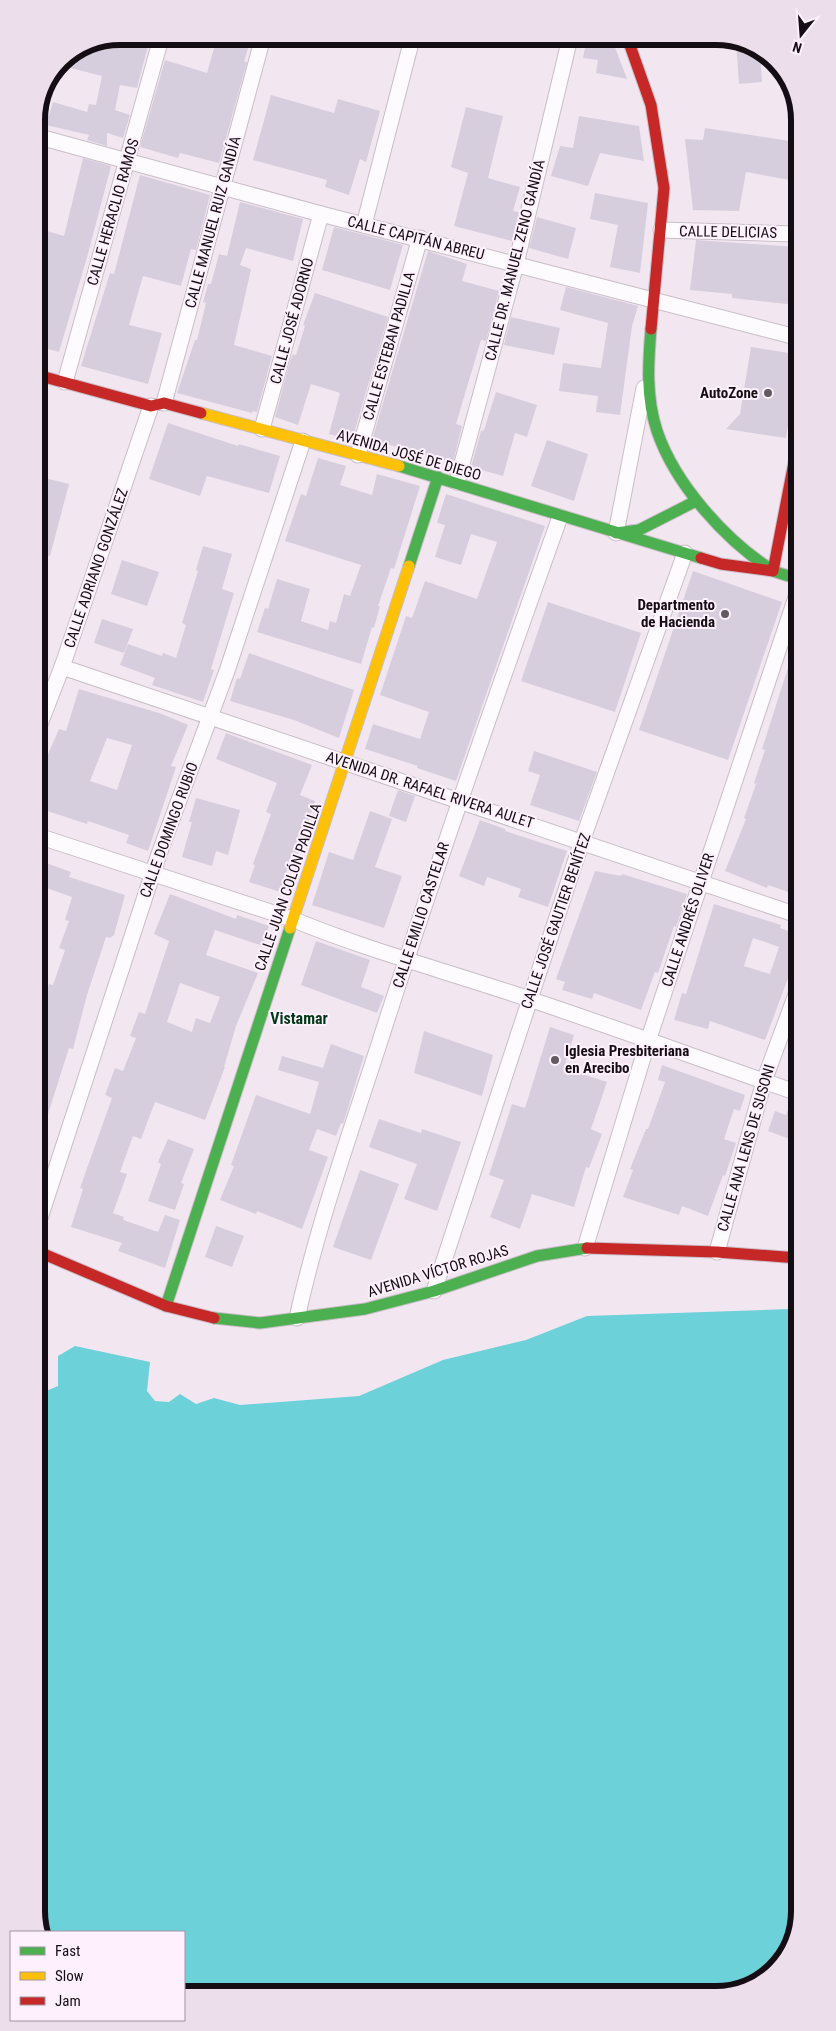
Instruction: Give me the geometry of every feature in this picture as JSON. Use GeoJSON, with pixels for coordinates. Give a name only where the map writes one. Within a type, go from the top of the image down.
{"type":"FeatureCollection","features":[{"type":"Feature","properties":{"kind":"street","name":"CALLE HERACLIO RAMOS"},"geometry":{"type":"LineString","coordinates":[[65,382],[159,45]]}},
{"type":"Feature","properties":{"kind":"street","name":"CALLE MANUEL RUIZ GANDÍA"},"geometry":{"type":"LineString","coordinates":[[158,404],[261,45]]}},
{"type":"Feature","properties":{"kind":"street"},"geometry":{"type":"LineString","coordinates":[[364,225],[410,45]]}},
{"type":"Feature","properties":{"kind":"street","name":"CALLE DR. MANUEL ZENO GANDÍA"},"geometry":{"type":"LineString","coordinates":[[457,482],[516,264],[568,45]]}},
{"type":"Feature","properties":{"kind":"street","name":"AVENIDA JOSÉ DE DIEGO"},"geometry":{"type":"LineString","coordinates":[[630,45],[653,114],[664,188],[647,375],[658,430],[671,462],[696,501],[728,534],[772,571]]}},
{"type":"Feature","properties":{"kind":"street","name":"CALLE CAPITÁN ABREU"},"geometry":{"type":"LineString","coordinates":[[45,139],[321,214],[420,238],[791,336]]}},
{"type":"Feature","properties":{"kind":"street","name":"CALLE JOSÉ ADORNO"},"geometry":{"type":"LineString","coordinates":[[262,429],[321,214]]}},
{"type":"Feature","properties":{"kind":"street","name":"CALLE DELICIAS"},"geometry":{"type":"LineString","coordinates":[[661,230],[791,234]]}},
{"type":"Feature","properties":{"kind":"street","name":"CALLE ESTEBAN PADILLA"},"geometry":{"type":"LineString","coordinates":[[358,454],[420,238]]}},
{"type":"Feature","properties":{"kind":"street"},"geometry":{"type":"LineString","coordinates":[[647,375],[616,533],[639,530],[696,501]]}},
{"type":"Feature","properties":{"kind":"street","name":"AVENIDA JOSÉ DE DIEGO"},"geometry":{"type":"LineString","coordinates":[[45,377],[358,454],[457,482],[560,517],[720,564],[772,571],[791,576]]}},
{"type":"Feature","properties":{"kind":"street","name":"CALLE ADRIANO GONZÁLEZ"},"geometry":{"type":"LineString","coordinates":[[45,711],[158,404]]}},
{"type":"Feature","properties":{"kind":"street","name":"CALLE DOMINGO RUBIO"},"geometry":{"type":"LineString","coordinates":[[45,1203],[153,874],[211,716],[303,441]]}},
{"type":"Feature","properties":{"kind":"street","name":"CALLE JUAN COLÓN PADILLA"},"geometry":{"type":"LineString","coordinates":[[166,1306],[438,477]]}},
{"type":"Feature","properties":{"kind":"street"},"geometry":{"type":"LineString","coordinates":[[772,571],[791,477]]}},
{"type":"Feature","properties":{"kind":"street","name":"CALLE EMILIO CASTELAR"},"geometry":{"type":"LineString","coordinates":[[298,1318],[312,1250],[406,960],[459,799],[560,517]]}},
{"type":"Feature","properties":{"kind":"street","name":"CALLE JOSÉ GAUTIER BENÍTEZ"},"geometry":{"type":"LineString","coordinates":[[434,1291],[582,841],[685,553]]}},
{"type":"Feature","properties":{"kind":"street","name":"CALLE ANDRÉS OLIVER"},"geometry":{"type":"LineString","coordinates":[[585,1248],[648,1041],[791,612]]}},
{"type":"Feature","properties":{"kind":"street","name":"AVENIDA DR. RAFAEL RIVERA AULET"},"geometry":{"type":"LineString","coordinates":[[62,667],[459,799],[791,913]]}},
{"type":"Feature","properties":{"kind":"street"},"geometry":{"type":"LineString","coordinates":[[45,838],[292,918],[321,931],[529,999],[791,1091]]}},
{"type":"Feature","properties":{"kind":"street","name":"CALLE ANA LENS DE SUSONI"},"geometry":{"type":"LineString","coordinates":[[717,1252],[764,1081],[791,1007]]}},
{"type":"Feature","properties":{"kind":"street","name":"AVENIDA VÍCTOR ROJAS"},"geometry":{"type":"LineString","coordinates":[[45,1255],[166,1306],[212,1318],[260,1323],[364,1309],[434,1291],[537,1256],[585,1248],[717,1252],[791,1257]]}},
{"type":"Feature","properties":{"kind":"water"},"geometry":{"type":"Polygon","coordinates":[[[791,1309],[791,1911],[787,1935],[778,1953],[769,1964],[754,1976],[740,1982],[716,1986],[185,1986],[185,1931],[48,1931],[45,1911],[45,1389],[46,1391],[58,1386],[58,1356],[75,1346],[150,1362],[147,1391],[155,1401],[169,1402],[180,1394],[196,1404],[214,1398],[240,1405],[359,1396],[443,1360],[526,1340],[587,1316],[791,1309]]]}},
{"type":"Feature","properties":{"kind":"building"},"geometry":{"type":"Polygon","coordinates":[[[120,45],[148,45],[137,88],[120,85],[115,110],[130,115],[123,138],[107,133],[107,146],[87,140],[89,135],[46,125],[53,102],[87,112],[89,104],[96,105],[102,76],[67,67],[82,55],[96,49],[120,45]]]}},
{"type":"Feature","properties":{"kind":"building"},"geometry":{"type":"Polygon","coordinates":[[[215,45],[249,45],[244,62],[247,62],[219,163],[180,153],[178,158],[140,147],[165,60],[207,73],[215,45]]]}},
{"type":"Feature","properties":{"kind":"building"},"geometry":{"type":"Polygon","coordinates":[[[586,45],[614,45],[627,79],[596,73],[598,60],[583,58],[586,45]]]}},
{"type":"Feature","properties":{"kind":"building"},"geometry":{"type":"Polygon","coordinates":[[[736,48],[761,59],[762,82],[739,84],[736,48]]]}},
{"type":"Feature","properties":{"kind":"building"},"geometry":{"type":"Polygon","coordinates":[[[271,95],[334,113],[338,99],[380,111],[366,162],[360,159],[349,195],[325,187],[327,180],[253,160],[271,95]]]}},
{"type":"Feature","properties":{"kind":"building"},"geometry":{"type":"Polygon","coordinates":[[[466,107],[503,116],[488,178],[520,187],[513,211],[519,212],[512,241],[454,226],[468,173],[451,167],[466,107]]]}},
{"type":"Feature","properties":{"kind":"building"},"geometry":{"type":"Polygon","coordinates":[[[579,116],[639,126],[644,161],[600,153],[588,186],[551,176],[560,146],[573,148],[579,116]]]}},
{"type":"Feature","properties":{"kind":"building"},"geometry":{"type":"Polygon","coordinates":[[[705,128],[791,141],[791,180],[746,172],[739,211],[693,210],[685,139],[703,140],[705,128]]]}},
{"type":"Feature","properties":{"kind":"building"},"geometry":{"type":"Polygon","coordinates":[[[83,158],[111,166],[88,254],[59,352],[45,348],[45,230],[64,236],[83,158]]]}},
{"type":"Feature","properties":{"kind":"building"},"geometry":{"type":"Polygon","coordinates":[[[140,175],[210,195],[196,250],[191,249],[181,286],[143,276],[129,325],[162,333],[148,384],[81,366],[110,273],[114,274],[140,175]]]}},
{"type":"Feature","properties":{"kind":"building"},"geometry":{"type":"Polygon","coordinates":[[[595,193],[648,203],[640,273],[610,267],[618,225],[590,219],[595,193]]]}},
{"type":"Feature","properties":{"kind":"building"},"geometry":{"type":"Polygon","coordinates":[[[240,202],[303,219],[293,261],[246,248],[240,265],[251,269],[234,345],[272,356],[257,412],[253,411],[252,413],[177,393],[195,340],[197,340],[206,303],[203,302],[208,284],[211,284],[219,254],[227,256],[240,202]]]}},
{"type":"Feature","properties":{"kind":"building"},"geometry":{"type":"Polygon","coordinates":[[[537,217],[576,228],[568,259],[529,248],[537,217]]]}},
{"type":"Feature","properties":{"kind":"building"},"geometry":{"type":"Polygon","coordinates":[[[334,227],[403,245],[390,290],[322,270],[334,227]]]}},
{"type":"Feature","properties":{"kind":"building"},"geometry":{"type":"Polygon","coordinates":[[[696,240],[791,247],[791,304],[732,298],[732,294],[690,290],[696,240]]]}},
{"type":"Feature","properties":{"kind":"building"},"geometry":{"type":"Polygon","coordinates":[[[428,251],[467,264],[462,281],[499,291],[486,341],[481,340],[456,424],[462,426],[453,463],[372,440],[428,251]]]}},
{"type":"Feature","properties":{"kind":"building"},"geometry":{"type":"Polygon","coordinates":[[[566,287],[638,306],[632,326],[620,415],[596,412],[598,396],[559,391],[563,363],[601,368],[608,323],[560,310],[566,287]]]}},
{"type":"Feature","properties":{"kind":"building"},"geometry":{"type":"Polygon","coordinates":[[[315,293],[388,317],[352,440],[329,434],[340,393],[311,384],[298,425],[275,417],[290,361],[293,354],[296,355],[305,326],[303,325],[315,293]]]}},
{"type":"Feature","properties":{"kind":"building"},"geometry":{"type":"Polygon","coordinates":[[[511,317],[560,328],[554,355],[504,345],[511,317]]]}},
{"type":"Feature","properties":{"kind":"building","name":"AutoZone"},"geometry":{"type":"Polygon","coordinates":[[[751,347],[791,353],[791,406],[786,438],[726,429],[740,414],[751,347]]]}},
{"type":"Feature","properties":{"kind":"building"},"geometry":{"type":"Polygon","coordinates":[[[496,392],[537,405],[527,437],[515,433],[503,476],[471,467],[481,431],[484,430],[496,392]]]}},
{"type":"Feature","properties":{"kind":"building"},"geometry":{"type":"Polygon","coordinates":[[[168,423],[238,446],[239,444],[280,456],[269,493],[207,476],[200,496],[149,479],[168,423]]]}},
{"type":"Feature","properties":{"kind":"building"},"geometry":{"type":"Polygon","coordinates":[[[547,440],[588,454],[574,501],[531,486],[547,440]]]}},
{"type":"Feature","properties":{"kind":"building"},"geometry":{"type":"Polygon","coordinates":[[[318,458],[346,466],[340,485],[372,495],[377,474],[420,486],[394,569],[391,568],[378,606],[380,606],[374,628],[372,627],[361,664],[257,632],[265,608],[268,609],[277,579],[310,589],[301,621],[328,630],[330,621],[336,623],[344,594],[350,596],[361,565],[285,541],[301,494],[306,496],[318,458]]]}},
{"type":"Feature","properties":{"kind":"building"},"geometry":{"type":"Polygon","coordinates":[[[45,478],[69,484],[50,556],[45,555],[45,478]]]}},
{"type":"Feature","properties":{"kind":"building"},"geometry":{"type":"Polygon","coordinates":[[[446,494],[545,526],[456,781],[417,768],[418,766],[365,749],[373,724],[420,739],[429,712],[380,695],[406,616],[412,618],[425,581],[477,599],[497,542],[471,534],[461,565],[435,557],[445,525],[437,523],[446,494]]]}},
{"type":"Feature","properties":{"kind":"building"},"geometry":{"type":"Polygon","coordinates":[[[203,546],[232,554],[222,589],[234,593],[211,669],[214,670],[203,702],[152,685],[155,678],[120,665],[128,644],[162,656],[163,653],[176,658],[186,625],[182,623],[198,571],[196,570],[203,546]]]}},
{"type":"Feature","properties":{"kind":"building"},"geometry":{"type":"Polygon","coordinates":[[[122,560],[159,572],[147,606],[111,594],[122,560]]]}},
{"type":"Feature","properties":{"kind":"building"},"geometry":{"type":"Polygon","coordinates":[[[693,571],[782,602],[728,760],[639,730],[693,571]]]}},
{"type":"Feature","properties":{"kind":"building"},"geometry":{"type":"Polygon","coordinates":[[[548,602],[641,633],[615,712],[521,681],[548,602]]]}},
{"type":"Feature","properties":{"kind":"building"},"geometry":{"type":"Polygon","coordinates":[[[102,619],[133,629],[124,653],[94,643],[102,619]]]}},
{"type":"Feature","properties":{"kind":"building"},"geometry":{"type":"Polygon","coordinates":[[[249,653],[354,690],[339,738],[294,720],[230,701],[237,678],[240,679],[249,653]]]}},
{"type":"Feature","properties":{"kind":"building"},"geometry":{"type":"Polygon","coordinates":[[[791,658],[791,803],[789,809],[791,810],[791,893],[768,885],[767,888],[725,871],[746,819],[744,818],[765,750],[762,749],[791,658]]]}},
{"type":"Feature","properties":{"kind":"building"},"geometry":{"type":"Polygon","coordinates":[[[79,689],[162,714],[188,725],[171,766],[176,767],[148,851],[126,843],[129,835],[88,821],[87,824],[45,810],[45,761],[59,729],[66,731],[79,689]],[[107,738],[90,781],[117,790],[132,745],[107,738]]]}},
{"type":"Feature","properties":{"kind":"building"},"geometry":{"type":"Polygon","coordinates":[[[226,733],[312,765],[300,795],[315,801],[298,854],[293,852],[280,892],[249,882],[255,865],[253,864],[271,814],[266,812],[277,783],[216,759],[226,733]]]}},
{"type":"Feature","properties":{"kind":"building"},"geometry":{"type":"Polygon","coordinates":[[[534,751],[597,772],[579,821],[530,805],[540,775],[528,771],[534,751]]]}},
{"type":"Feature","properties":{"kind":"building"},"geometry":{"type":"Polygon","coordinates":[[[398,790],[415,796],[406,822],[389,816],[398,790]]]}},
{"type":"Feature","properties":{"kind":"building"},"geometry":{"type":"Polygon","coordinates":[[[196,798],[240,810],[228,855],[216,851],[212,866],[182,857],[192,822],[189,822],[196,798]]]}},
{"type":"Feature","properties":{"kind":"building"},"geometry":{"type":"Polygon","coordinates":[[[370,811],[392,819],[375,867],[402,876],[384,928],[312,905],[329,852],[353,860],[370,811]]]}},
{"type":"Feature","properties":{"kind":"building"},"geometry":{"type":"Polygon","coordinates":[[[480,820],[505,829],[505,831],[567,851],[548,907],[518,897],[521,889],[487,877],[484,886],[459,876],[480,820]]]}},
{"type":"Feature","properties":{"kind":"building"},"geometry":{"type":"Polygon","coordinates":[[[45,863],[71,872],[69,877],[125,895],[114,935],[110,938],[106,937],[87,995],[73,1049],[69,1048],[45,1123],[45,996],[49,984],[53,985],[65,950],[59,948],[69,921],[65,920],[72,897],[45,887],[45,863]]]}},
{"type":"Feature","properties":{"kind":"building"},"geometry":{"type":"Polygon","coordinates":[[[595,871],[621,876],[622,874],[687,894],[658,973],[655,972],[641,1010],[594,993],[592,999],[562,990],[565,982],[556,979],[595,871]]]}},
{"type":"Feature","properties":{"kind":"building"},"geometry":{"type":"Polygon","coordinates":[[[170,894],[236,919],[237,915],[269,926],[263,946],[215,930],[206,955],[258,973],[236,1026],[225,1067],[205,1120],[155,1102],[141,1139],[133,1136],[120,1172],[127,1174],[113,1213],[124,1217],[123,1220],[158,1232],[165,1215],[180,1220],[165,1268],[118,1251],[122,1243],[71,1227],[83,1189],[80,1188],[112,1098],[105,1095],[115,1068],[123,1071],[136,1038],[130,1036],[139,1012],[145,1014],[169,941],[154,934],[170,894]],[[180,983],[167,1022],[192,1032],[196,1018],[210,1023],[220,997],[180,983]]]}},
{"type":"Feature","properties":{"kind":"building"},"geometry":{"type":"Polygon","coordinates":[[[714,904],[781,925],[780,928],[791,932],[791,970],[765,1040],[710,1021],[708,1029],[674,1020],[682,993],[686,994],[714,904]],[[753,938],[744,966],[770,974],[779,947],[753,938]]]}},
{"type":"Feature","properties":{"kind":"building"},"geometry":{"type":"Polygon","coordinates":[[[316,941],[370,960],[361,987],[384,996],[377,1013],[301,985],[316,941]]]}},
{"type":"Feature","properties":{"kind":"building"},"geometry":{"type":"Polygon","coordinates":[[[550,1027],[574,1035],[564,1068],[607,1082],[591,1129],[602,1134],[589,1168],[586,1167],[574,1207],[532,1194],[520,1229],[490,1217],[504,1180],[489,1175],[512,1104],[525,1108],[550,1027]]]}},
{"type":"Feature","properties":{"kind":"building"},"geometry":{"type":"Polygon","coordinates":[[[424,1031],[493,1055],[482,1096],[414,1073],[424,1031]]]}},
{"type":"Feature","properties":{"kind":"building"},"geometry":{"type":"Polygon","coordinates":[[[331,1044],[364,1056],[343,1124],[341,1123],[336,1136],[317,1129],[309,1150],[328,1157],[302,1229],[257,1211],[256,1214],[220,1200],[234,1166],[231,1165],[256,1095],[310,1114],[319,1082],[278,1070],[282,1056],[323,1068],[331,1044]]]}},
{"type":"Feature","properties":{"kind":"building"},"geometry":{"type":"Polygon","coordinates":[[[662,1065],[745,1095],[740,1111],[734,1109],[724,1139],[736,1143],[725,1176],[723,1175],[708,1216],[682,1206],[679,1215],[623,1197],[633,1170],[630,1169],[646,1129],[648,1129],[665,1082],[658,1080],[662,1065]]]}},
{"type":"Feature","properties":{"kind":"building"},"geometry":{"type":"Polygon","coordinates":[[[791,1101],[791,1139],[768,1131],[775,1111],[786,1115],[791,1101]]]}},
{"type":"Feature","properties":{"kind":"building"},"geometry":{"type":"Polygon","coordinates":[[[379,1119],[421,1133],[422,1129],[461,1142],[437,1211],[404,1199],[417,1164],[369,1147],[379,1119]]]}},
{"type":"Feature","properties":{"kind":"building"},"geometry":{"type":"Polygon","coordinates":[[[168,1139],[194,1149],[181,1183],[184,1184],[175,1210],[148,1201],[161,1164],[158,1162],[168,1139]]]}},
{"type":"Feature","properties":{"kind":"building"},"geometry":{"type":"Polygon","coordinates":[[[360,1170],[399,1184],[371,1260],[333,1247],[360,1170]]]}},
{"type":"Feature","properties":{"kind":"building"},"geometry":{"type":"Polygon","coordinates":[[[216,1226],[244,1236],[232,1267],[205,1257],[216,1226]]]}},
{"type":"Feature","properties":{"kind":"traffic: fast"},"geometry":{"type":"LineString","coordinates":[[651,329],[649,393],[653,418],[665,451],[676,471],[704,509],[737,543],[772,570],[791,576]]}},
{"type":"Feature","properties":{"kind":"traffic: fast"},"geometry":{"type":"LineString","coordinates":[[399,466],[701,558]]}},
{"type":"Feature","properties":{"kind":"traffic: fast"},"geometry":{"type":"LineString","coordinates":[[409,566],[438,477]]}},
{"type":"Feature","properties":{"kind":"traffic: fast"},"geometry":{"type":"LineString","coordinates":[[616,533],[639,530],[696,501]]}},
{"type":"Feature","properties":{"kind":"traffic: fast"},"geometry":{"type":"LineString","coordinates":[[166,1306],[290,928]]}},
{"type":"Feature","properties":{"kind":"traffic: fast"},"geometry":{"type":"LineString","coordinates":[[214,1318],[260,1323],[365,1309],[434,1291],[537,1256],[587,1248]]}},
{"type":"Feature","properties":{"kind":"traffic: slow"},"geometry":{"type":"LineString","coordinates":[[201,413],[399,466]]}},
{"type":"Feature","properties":{"kind":"traffic: slow"},"geometry":{"type":"LineString","coordinates":[[290,928],[409,566]]}},
{"type":"Feature","properties":{"kind":"traffic: jam"},"geometry":{"type":"LineString","coordinates":[[630,45],[651,105],[664,188],[651,329]]}},
{"type":"Feature","properties":{"kind":"traffic: jam"},"geometry":{"type":"LineString","coordinates":[[45,377],[151,406],[164,403],[201,413]]}},
{"type":"Feature","properties":{"kind":"traffic: jam"},"geometry":{"type":"LineString","coordinates":[[701,558],[721,564],[773,571],[791,478]]}},
{"type":"Feature","properties":{"kind":"traffic: jam"},"geometry":{"type":"LineString","coordinates":[[587,1248],[717,1252],[791,1257]]}},
{"type":"Feature","properties":{"kind":"traffic: jam"},"geometry":{"type":"LineString","coordinates":[[45,1255],[166,1306],[214,1318]]}},
{"type":"Feature","properties":{"kind":"place","name":"AutoZone"},"geometry":{"type":"Point","coordinates":[768,393]}},
{"type":"Feature","properties":{"kind":"place","name":"Departmento de Hacienda"},"geometry":{"type":"Point","coordinates":[725,614]}},
{"type":"Feature","properties":{"kind":"place","name":"Iglesia Presbiteriana en Arecibo"},"geometry":{"type":"Point","coordinates":[555,1060]}},
{"type":"Feature","properties":{"kind":"district","name":"Vistamar"},"geometry":{"type":"Point","coordinates":[299,1018]}}]}
